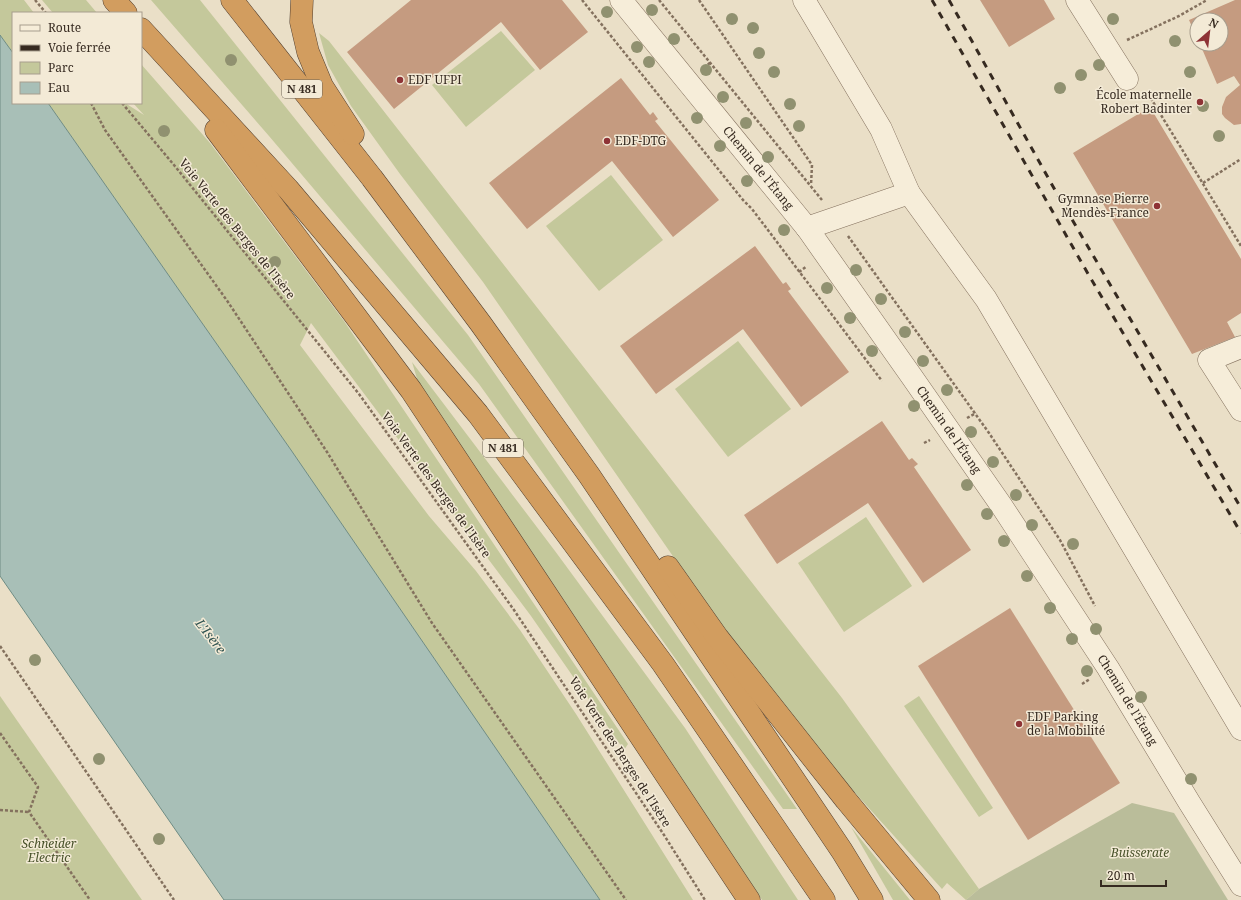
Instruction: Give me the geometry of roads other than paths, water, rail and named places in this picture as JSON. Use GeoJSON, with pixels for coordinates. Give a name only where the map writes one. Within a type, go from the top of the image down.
{"type":"FeatureCollection","features":[{"type":"Feature","properties":{"kind":"highway"},"geometry":{"type":"LineString","coordinates":[[114,0],[124,12]]}},
{"type":"Feature","properties":{"kind":"highway","name":"N 481"},"geometry":{"type":"LineString","coordinates":[[232,0],[372,178],[481,324],[589,474],[842,851],[872,900]]}},
{"type":"Feature","properties":{"kind":"highway"},"geometry":{"type":"LineString","coordinates":[[302,0],[301,22],[308,52],[322,86],[353,134],[372,178]]}},
{"type":"Feature","properties":{"kind":"highway","name":"N 481"},"geometry":{"type":"LineString","coordinates":[[142,30],[288,189],[478,414],[663,664],[824,900]]}},
{"type":"Feature","properties":{"kind":"highway"},"geometry":{"type":"LineString","coordinates":[[142,36],[239,159],[411,390],[748,900]]}},
{"type":"Feature","properties":{"kind":"highway"},"geometry":{"type":"LineString","coordinates":[[481,324],[599,468],[723,645],[846,800],[929,900]]}},
{"type":"Feature","properties":{"kind":"street","name":"Chemin de l'Étang"},"geometry":{"type":"LineString","coordinates":[[621,0],[807,228],[1001,505],[1108,668],[1241,885]]}},
{"type":"Feature","properties":{"kind":"street"},"geometry":{"type":"LineString","coordinates":[[804,0],[881,129],[909,193],[986,299],[1241,729]]}},
{"type":"Feature","properties":{"kind":"street"},"geometry":{"type":"LineString","coordinates":[[1077,0],[1127,79]]}},
{"type":"Feature","properties":{"kind":"street"},"geometry":{"type":"LineString","coordinates":[[807,228],[909,193]]}},
{"type":"Feature","properties":{"kind":"street"},"geometry":{"type":"LineString","coordinates":[[1241,347],[1209,360],[1241,410]]}},
{"type":"Feature","properties":{"kind":"water","name":"L'Isère"},"geometry":{"type":"Polygon","coordinates":[[[0,35],[12,52],[12,104],[49,104],[291,450],[600,900],[224,900],[0,576],[0,35]]]}},
{"type":"Feature","properties":{"kind":"railway"},"geometry":{"type":"LineString","coordinates":[[932,0],[1087,272],[1241,533]]}},
{"type":"Feature","properties":{"kind":"railway"},"geometry":{"type":"LineString","coordinates":[[949,0],[1060,199],[1241,508]]}},
{"type":"Feature","properties":{"kind":"place","name":"EDF UFPI"},"geometry":{"type":"Point","coordinates":[400,80]}},
{"type":"Feature","properties":{"kind":"place","name":"École maternelle Robert Badinter"},"geometry":{"type":"Point","coordinates":[1200,102]}},
{"type":"Feature","properties":{"kind":"place","name":"EDF-DTG"},"geometry":{"type":"Point","coordinates":[607,141]}},
{"type":"Feature","properties":{"kind":"place","name":"Gymnase Pierre Mendès-France"},"geometry":{"type":"Point","coordinates":[1157,206]}},
{"type":"Feature","properties":{"kind":"place","name":"EDF Parking de la Mobilité"},"geometry":{"type":"Point","coordinates":[1019,724]}},
{"type":"Feature","properties":{"kind":"park label","name":"Schneider Electric"},"geometry":{"type":"Point","coordinates":[49,851]}},
{"type":"Feature","properties":{"kind":"park label","name":"Buisserate"},"geometry":{"type":"Point","coordinates":[1140,853]}}]}
